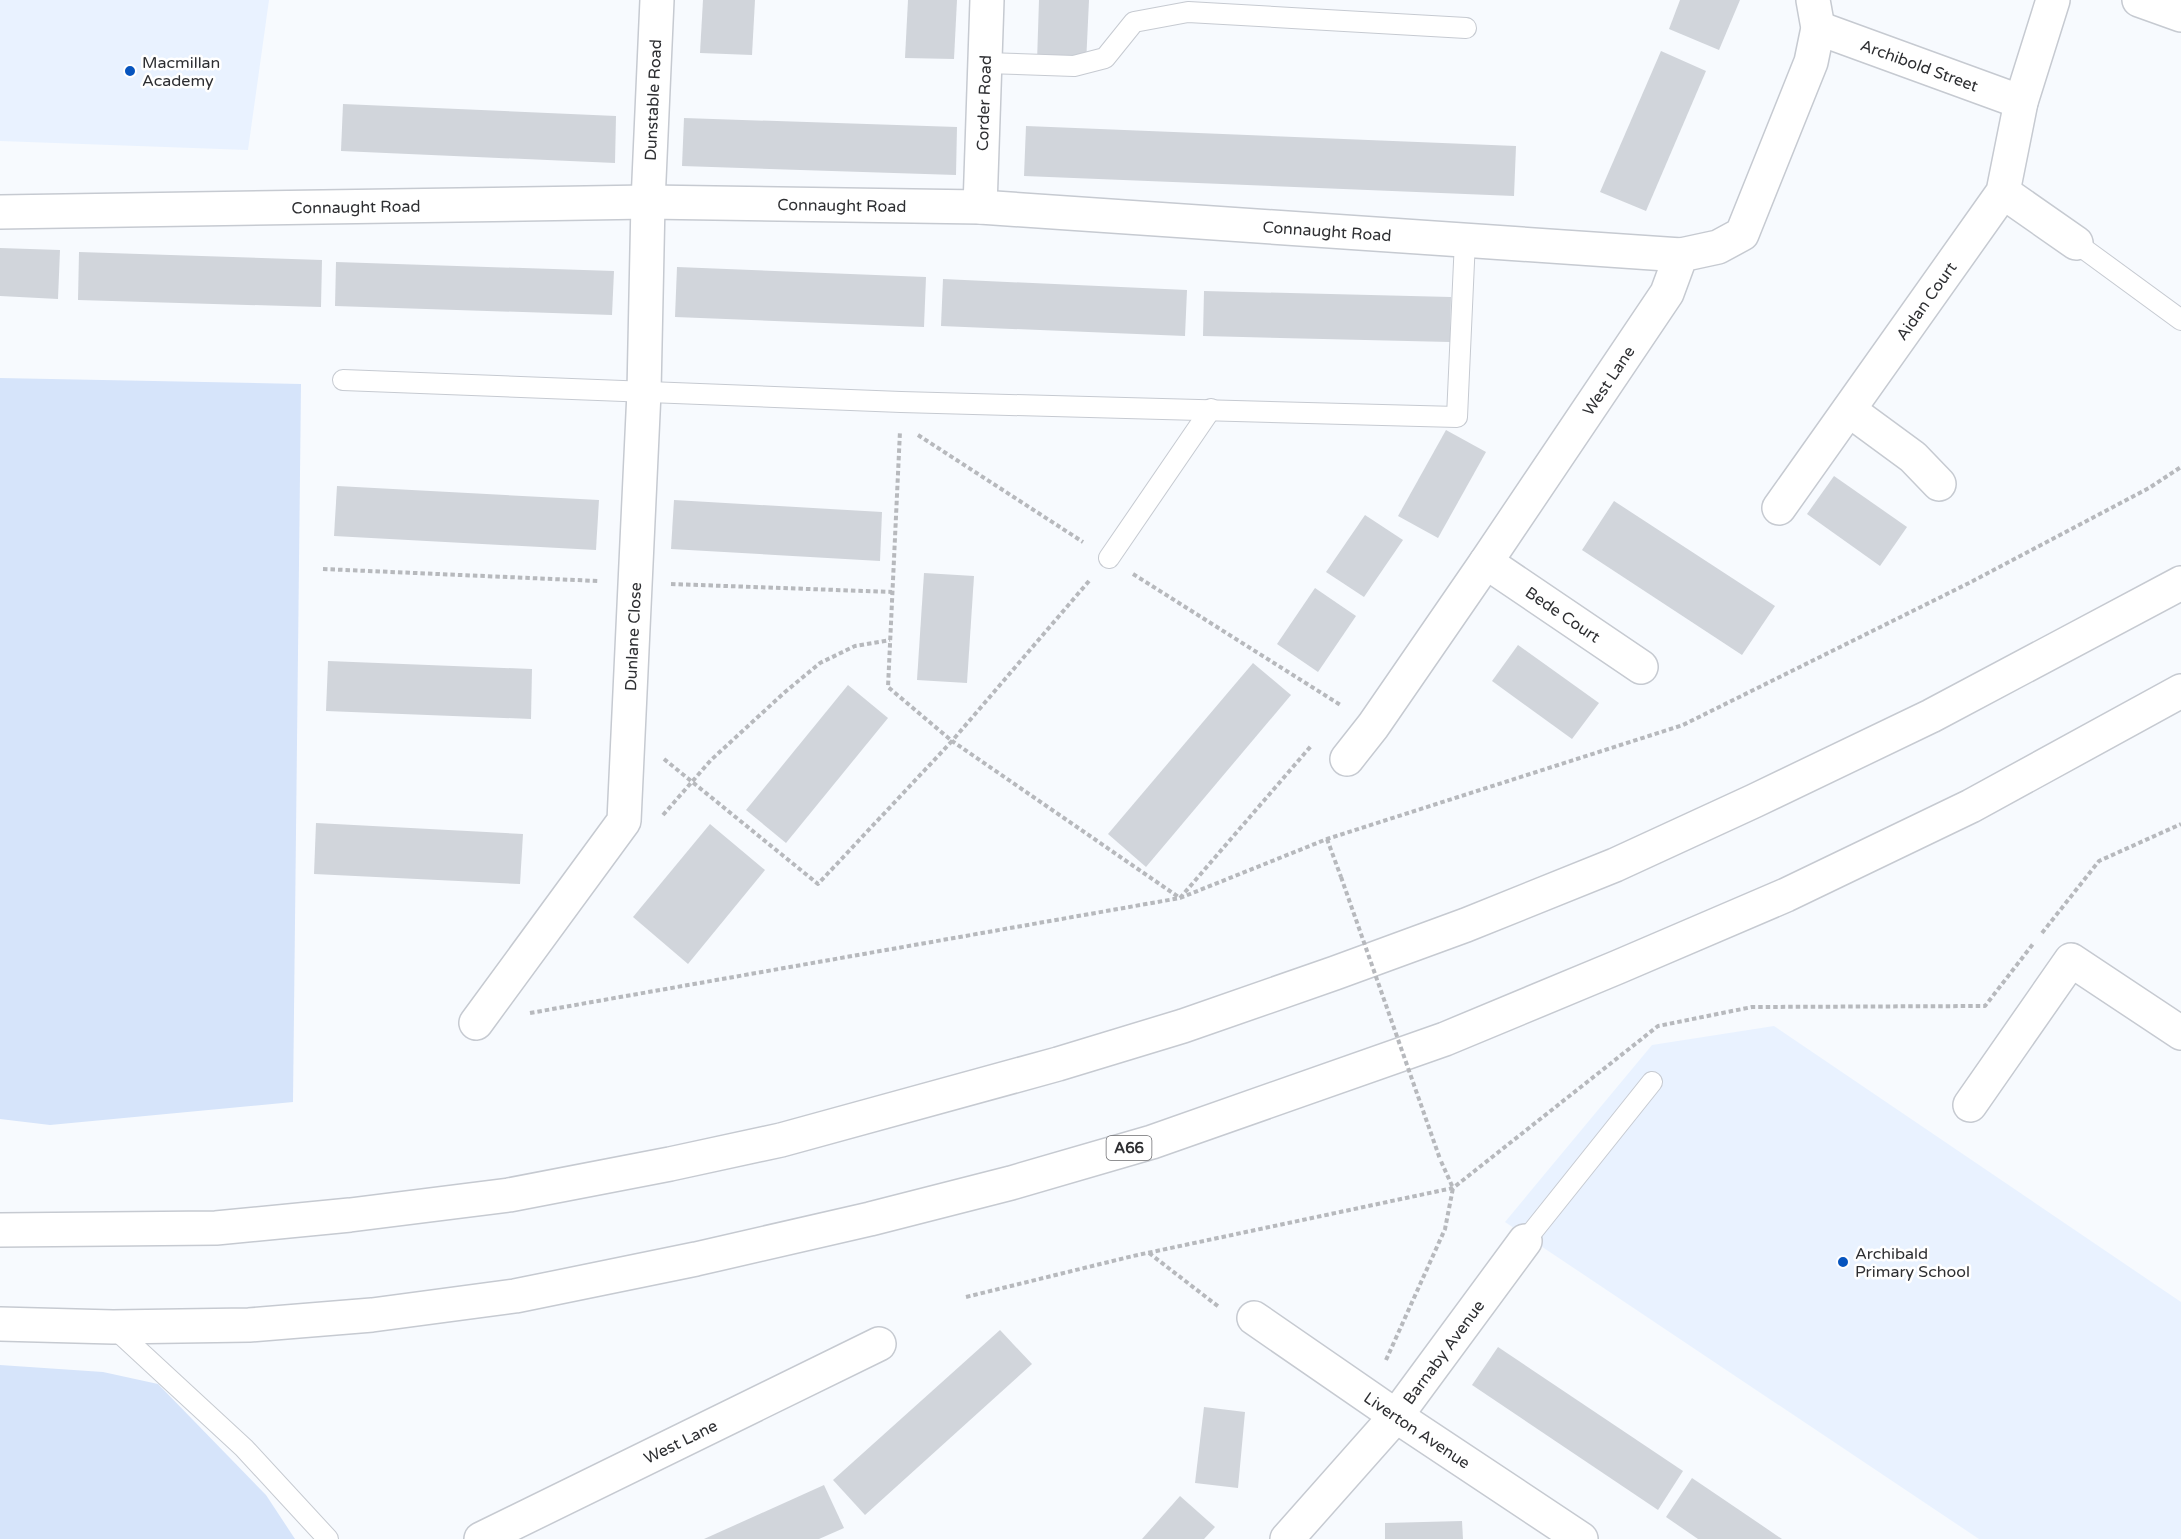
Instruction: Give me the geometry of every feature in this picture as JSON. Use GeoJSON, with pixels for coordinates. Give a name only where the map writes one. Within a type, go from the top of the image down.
{"type":"FeatureCollection","features":[{"type":"Feature","properties":{"kind":"main road","name":"Dunstable Road"},"geometry":{"type":"LineString","coordinates":[[648,201],[657,0]]}},
{"type":"Feature","properties":{"kind":"main road","name":"Corder Road"},"geometry":{"type":"LineString","coordinates":[[980,207],[987,0]]}},
{"type":"Feature","properties":{"kind":"main road","name":"Aidan Court"},"geometry":{"type":"LineString","coordinates":[[1779,508],[2002,192],[2021,102],[2053,0]]}},
{"type":"Feature","properties":{"kind":"main road"},"geometry":{"type":"LineString","coordinates":[[2139,0],[2181,15]]}},
{"type":"Feature","properties":{"kind":"main road","name":"Archibold Street"},"geometry":{"type":"LineString","coordinates":[[1816,14],[2021,102]]}},
{"type":"Feature","properties":{"kind":"main road"},"geometry":{"type":"LineString","coordinates":[[1681,255],[1719,247],[1742,234],[1811,62],[1816,14]]}},
{"type":"Feature","properties":{"kind":"main road"},"geometry":{"type":"LineString","coordinates":[[2002,192],[2076,243]]}},
{"type":"Feature","properties":{"kind":"main road","name":"Connaught Road"},"geometry":{"type":"LineString","coordinates":[[0,212],[648,201],[980,207],[1681,255]]}},
{"type":"Feature","properties":{"kind":"main road","name":"Dunlane Close"},"geometry":{"type":"LineString","coordinates":[[476,1023],[624,822],[644,392],[648,201]]}},
{"type":"Feature","properties":{"kind":"main road","name":"West Lane"},"geometry":{"type":"LineString","coordinates":[[1347,759],[1373,726],[1486,562],[1667,293],[1681,255]]}},
{"type":"Feature","properties":{"kind":"main road"},"geometry":{"type":"LineString","coordinates":[[1849,410],[1913,457],[1939,484]]}},
{"type":"Feature","properties":{"kind":"main road","name":"Bede Court"},"geometry":{"type":"LineString","coordinates":[[1486,562],[1641,667]]}},
{"type":"Feature","properties":{"kind":"main road"},"geometry":{"type":"LineString","coordinates":[[2137,607],[2181,575]]}},
{"type":"Feature","properties":{"kind":"main road"},"geometry":{"type":"LineString","coordinates":[[0,1230],[216,1228],[350,1215],[509,1195],[781,1140],[1058,1064],[1183,1026],[1335,973],[1466,925],[1615,865],[1931,716],[2181,583]]}},
{"type":"Feature","properties":{"kind":"main road","name":"A66"},"geometry":{"type":"LineString","coordinates":[[0,1323],[113,1328],[249,1325],[372,1315],[515,1296],[696,1259],[870,1219],[1011,1183],[1152,1142],[1445,1039],[1618,967],[1786,895],[1971,806],[2181,691]]}},
{"type":"Feature","properties":{"kind":"main road"},"geometry":{"type":"LineString","coordinates":[[1970,1105],[2072,960],[2181,1033]]}},
{"type":"Feature","properties":{"kind":"main road","name":"Barnaby Avenue"},"geometry":{"type":"LineString","coordinates":[[1287,1539],[1396,1416],[1525,1241]]}},
{"type":"Feature","properties":{"kind":"main road","name":"Liverton Avenue"},"geometry":{"type":"LineString","coordinates":[[1254,1318],[1581,1539]]}},
{"type":"Feature","properties":{"kind":"main road","name":"West Lane"},"geometry":{"type":"LineString","coordinates":[[481,1539],[879,1344]]}},
{"type":"Feature","properties":{"kind":"lane"},"geometry":{"type":"LineString","coordinates":[[985,63],[1074,66],[1105,58],[1134,22],[1188,12],[1466,28]]}},
{"type":"Feature","properties":{"kind":"lane"},"geometry":{"type":"LineString","coordinates":[[343,380],[901,402],[1457,417],[1465,240]]}},
{"type":"Feature","properties":{"kind":"lane"},"geometry":{"type":"LineString","coordinates":[[2076,243],[2181,320]]}},
{"type":"Feature","properties":{"kind":"lane"},"geometry":{"type":"LineString","coordinates":[[1109,558],[1211,409]]}},
{"type":"Feature","properties":{"kind":"lane"},"geometry":{"type":"LineString","coordinates":[[1525,1241],[1652,1082]]}},
{"type":"Feature","properties":{"kind":"lane"},"geometry":{"type":"LineString","coordinates":[[113,1328],[244,1448],[328,1539]]}},
{"type":"Feature","properties":{"kind":"path"},"geometry":{"type":"LineString","coordinates":[[901,402],[888,687],[952,741],[1180,898]]}},
{"type":"Feature","properties":{"kind":"path"},"geometry":{"type":"LineString","coordinates":[[901,423],[1373,726]]}},
{"type":"Feature","properties":{"kind":"path"},"geometry":{"type":"LineString","coordinates":[[476,1023],[1180,898],[1327,839],[1683,725],[1969,584],[2149,488],[2181,467]]}},
{"type":"Feature","properties":{"kind":"path"},"geometry":{"type":"LineString","coordinates":[[628,731],[818,884],[952,741],[1109,558]]}},
{"type":"Feature","properties":{"kind":"path"},"geometry":{"type":"LineString","coordinates":[[663,816],[719,753],[820,663],[855,646],[890,640]]}},
{"type":"Feature","properties":{"kind":"path"},"geometry":{"type":"LineString","coordinates":[[1180,898],[1318,737],[1347,759]]}},
{"type":"Feature","properties":{"kind":"path"},"geometry":{"type":"LineString","coordinates":[[2042,933],[2099,861],[2181,824]]}},
{"type":"Feature","properties":{"kind":"path"},"geometry":{"type":"LineString","coordinates":[[1327,839],[1440,1159],[1453,1188],[1445,1229],[1386,1360]]}},
{"type":"Feature","properties":{"kind":"path"},"geometry":{"type":"LineString","coordinates":[[966,1297],[1148,1253],[1453,1188],[1658,1026],[1752,1007],[1985,1006],[2034,942]]}},
{"type":"Feature","properties":{"kind":"path"},"geometry":{"type":"LineString","coordinates":[[1148,1253],[1219,1308]]}},
{"type":"Feature","properties":{"kind":"shaded area","name":"Macmillan Academy"},"geometry":{"type":"Polygon","coordinates":[[[0,0],[269,0],[248,150],[0,141],[0,0]]]}},
{"type":"Feature","properties":{"kind":"shaded area"},"geometry":{"type":"Polygon","coordinates":[[[0,378],[301,384],[293,1102],[50,1125],[0,1119],[0,378]]]}},
{"type":"Feature","properties":{"kind":"shaded area","name":"Archibald Primary School"},"geometry":{"type":"Polygon","coordinates":[[[1774,1026],[2181,1302],[2181,1539],[1979,1539],[1505,1222],[1652,1045],[1774,1026]]]}},
{"type":"Feature","properties":{"kind":"shaded area"},"geometry":{"type":"Polygon","coordinates":[[[0,1365],[103,1372],[158,1384],[266,1495],[295,1539],[0,1539],[0,1365]]]}},
{"type":"Feature","properties":{"kind":"building"},"geometry":{"type":"Polygon","coordinates":[[[703,0],[755,0],[752,55],[700,53],[703,0]]]}},
{"type":"Feature","properties":{"kind":"building"},"geometry":{"type":"Polygon","coordinates":[[[908,0],[957,0],[954,59],[905,58],[908,0]]]}},
{"type":"Feature","properties":{"kind":"building"},"geometry":{"type":"Polygon","coordinates":[[[1039,0],[1089,0],[1086,64],[1037,62],[1039,0]]]}},
{"type":"Feature","properties":{"kind":"building"},"geometry":{"type":"Polygon","coordinates":[[[1680,0],[1740,0],[1719,50],[1669,29],[1680,0]]]}},
{"type":"Feature","properties":{"kind":"building"},"geometry":{"type":"Polygon","coordinates":[[[1661,51],[1706,71],[1646,211],[1600,192],[1661,51]]]}},
{"type":"Feature","properties":{"kind":"building"},"geometry":{"type":"Polygon","coordinates":[[[343,104],[616,116],[615,163],[341,151],[343,104]]]}},
{"type":"Feature","properties":{"kind":"building"},"geometry":{"type":"Polygon","coordinates":[[[684,118],[957,127],[956,175],[682,166],[684,118]]]}},
{"type":"Feature","properties":{"kind":"building"},"geometry":{"type":"Polygon","coordinates":[[[1026,126],[1516,146],[1514,196],[1024,176],[1026,126]]]}},
{"type":"Feature","properties":{"kind":"building"},"geometry":{"type":"Polygon","coordinates":[[[0,248],[60,250],[58,299],[0,296],[0,248]]]}},
{"type":"Feature","properties":{"kind":"building"},"geometry":{"type":"Polygon","coordinates":[[[79,252],[322,260],[321,307],[78,300],[79,252]]]}},
{"type":"Feature","properties":{"kind":"building"},"geometry":{"type":"Polygon","coordinates":[[[336,262],[614,271],[612,315],[335,306],[336,262]]]}},
{"type":"Feature","properties":{"kind":"building"},"geometry":{"type":"Polygon","coordinates":[[[677,267],[926,277],[924,327],[675,317],[677,267]]]}},
{"type":"Feature","properties":{"kind":"building"},"geometry":{"type":"Polygon","coordinates":[[[943,279],[1187,290],[1185,336],[941,326],[943,279]]]}},
{"type":"Feature","properties":{"kind":"building"},"geometry":{"type":"Polygon","coordinates":[[[1204,291],[1451,297],[1450,342],[1203,336],[1204,291]]]}},
{"type":"Feature","properties":{"kind":"building"},"geometry":{"type":"Polygon","coordinates":[[[1446,430],[1486,452],[1438,538],[1398,516],[1446,430]]]}},
{"type":"Feature","properties":{"kind":"building"},"geometry":{"type":"Polygon","coordinates":[[[1834,476],[1907,527],[1880,566],[1807,514],[1834,476]]]}},
{"type":"Feature","properties":{"kind":"building"},"geometry":{"type":"Polygon","coordinates":[[[337,486],[599,500],[596,550],[334,536],[337,486]]]}},
{"type":"Feature","properties":{"kind":"building"},"geometry":{"type":"Polygon","coordinates":[[[674,500],[882,512],[880,561],[671,549],[674,500]]]}},
{"type":"Feature","properties":{"kind":"building"},"geometry":{"type":"Polygon","coordinates":[[[1614,501],[1775,606],[1742,655],[1582,550],[1614,501]]]}},
{"type":"Feature","properties":{"kind":"building"},"geometry":{"type":"Polygon","coordinates":[[[1365,515],[1403,540],[1364,597],[1326,572],[1365,515]]]}},
{"type":"Feature","properties":{"kind":"building"},"geometry":{"type":"Polygon","coordinates":[[[924,573],[974,576],[967,683],[917,680],[924,573]]]}},
{"type":"Feature","properties":{"kind":"building"},"geometry":{"type":"Polygon","coordinates":[[[1315,588],[1356,616],[1318,672],[1277,644],[1315,588]]]}},
{"type":"Feature","properties":{"kind":"building"},"geometry":{"type":"Polygon","coordinates":[[[1518,645],[1599,703],[1572,739],[1492,681],[1518,645]]]}},
{"type":"Feature","properties":{"kind":"building"},"geometry":{"type":"Polygon","coordinates":[[[328,661],[532,669],[531,719],[326,711],[328,661]]]}},
{"type":"Feature","properties":{"kind":"building"},"geometry":{"type":"Polygon","coordinates":[[[1253,663],[1291,695],[1146,867],[1108,834],[1253,663]]]}},
{"type":"Feature","properties":{"kind":"building"},"geometry":{"type":"Polygon","coordinates":[[[848,685],[888,718],[786,843],[746,810],[848,685]]]}},
{"type":"Feature","properties":{"kind":"building"},"geometry":{"type":"Polygon","coordinates":[[[316,823],[523,834],[520,884],[314,874],[316,823]]]}},
{"type":"Feature","properties":{"kind":"building"},"geometry":{"type":"Polygon","coordinates":[[[710,824],[765,870],[688,964],[633,917],[710,824]]]}},
{"type":"Feature","properties":{"kind":"building"},"geometry":{"type":"Polygon","coordinates":[[[1000,1330],[1032,1364],[865,1515],[833,1480],[1000,1330]]]}},
{"type":"Feature","properties":{"kind":"building"},"geometry":{"type":"Polygon","coordinates":[[[1498,1347],[1683,1471],[1658,1510],[1472,1385],[1498,1347]]]}},
{"type":"Feature","properties":{"kind":"building"},"geometry":{"type":"Polygon","coordinates":[[[1204,1407],[1245,1412],[1238,1488],[1195,1483],[1204,1407]]]}},
{"type":"Feature","properties":{"kind":"building"},"geometry":{"type":"Polygon","coordinates":[[[1692,1478],[1782,1539],[1698,1539],[1666,1517],[1692,1478]]]}},
{"type":"Feature","properties":{"kind":"building"},"geometry":{"type":"Polygon","coordinates":[[[824,1485],[844,1528],[819,1539],[704,1539],[824,1485]]]}},
{"type":"Feature","properties":{"kind":"building"},"geometry":{"type":"Polygon","coordinates":[[[1180,1496],[1215,1527],[1204,1539],[1142,1539],[1180,1496]]]}},
{"type":"Feature","properties":{"kind":"building"},"geometry":{"type":"Polygon","coordinates":[[[1462,1521],[1463,1539],[1385,1539],[1385,1523],[1462,1521]]]}},
{"type":"Feature","properties":{"kind":"place","name":"Macmillan Academy"},"geometry":{"type":"Point","coordinates":[130,71]}},
{"type":"Feature","properties":{"kind":"place","name":"Archibald Primary School"},"geometry":{"type":"Point","coordinates":[1843,1262]}}]}
